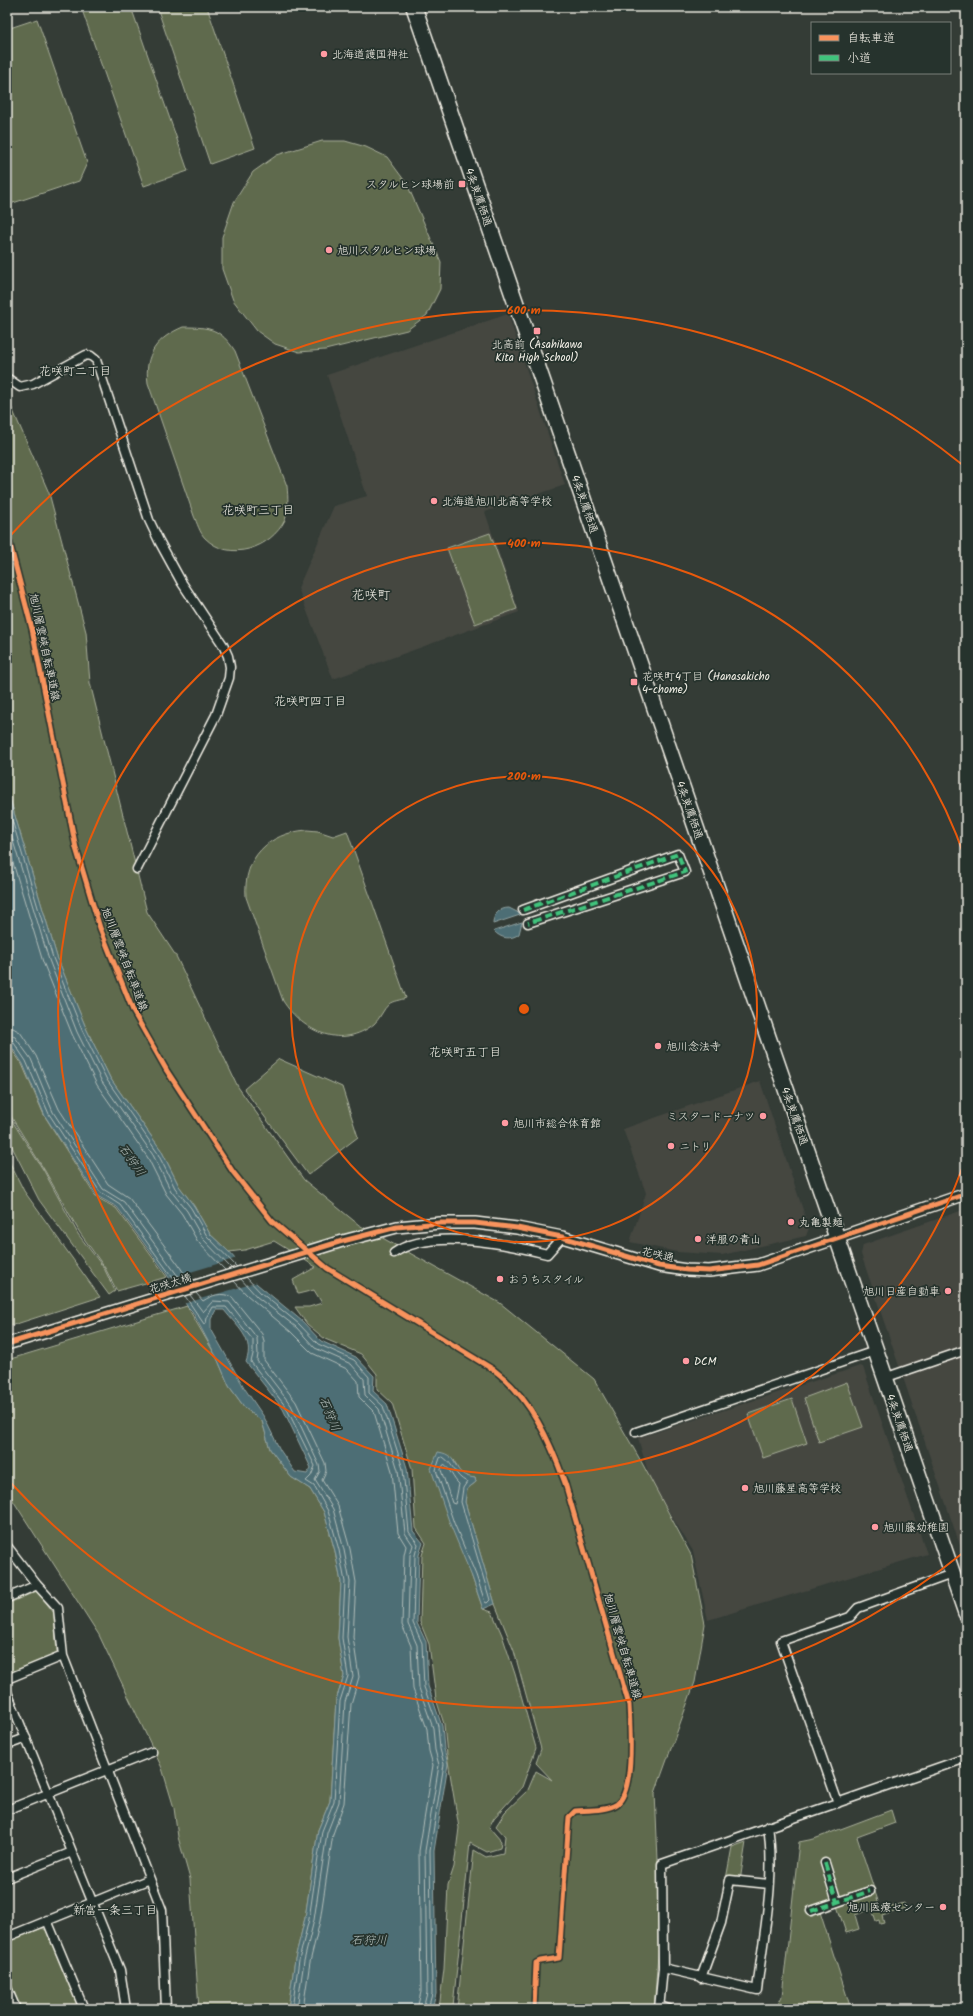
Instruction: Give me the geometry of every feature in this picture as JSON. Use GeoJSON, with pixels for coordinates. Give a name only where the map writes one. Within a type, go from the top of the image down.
{"type":"FeatureCollection","features":[{"type":"Feature","properties":{"kind":"highway","name":"4条東鷹栖通"},"geometry":{"type":"LineString","coordinates":[[414,7],[966,1613]]}},
{"type":"Feature","properties":{"kind":"street"},"geometry":{"type":"LineString","coordinates":[[7,378],[20,386],[33,384],[86,355],[91,356],[96,360],[152,527],[182,583],[223,645],[228,656],[229,678],[216,715],[137,869]]}},
{"type":"Feature","properties":{"kind":"street"},"geometry":{"type":"LineString","coordinates":[[523,910],[678,854],[685,872],[528,923]]}},
{"type":"Feature","properties":{"kind":"street","name":"花咲通"},"geometry":{"type":"LineString","coordinates":[[339,1242],[397,1227],[440,1223],[475,1223],[510,1227],[562,1237],[659,1266],[709,1271],[758,1265],[966,1194]]}},
{"type":"Feature","properties":{"kind":"street"},"geometry":{"type":"LineString","coordinates":[[394,1253],[402,1247],[417,1242],[466,1240],[507,1244],[547,1254],[562,1237]]}},
{"type":"Feature","properties":{"kind":"street","name":"花咲大橋"},"geometry":{"type":"LineString","coordinates":[[7,1344],[339,1242]]}},
{"type":"Feature","properties":{"kind":"street"},"geometry":{"type":"LineString","coordinates":[[884,1378],[966,1350]]}},
{"type":"Feature","properties":{"kind":"street"},"geometry":{"type":"LineString","coordinates":[[636,1432],[875,1351]]}},
{"type":"Feature","properties":{"kind":"street"},"geometry":{"type":"LineString","coordinates":[[7,1546],[37,1585],[58,1608],[63,1656],[162,1910],[166,2009]]}},
{"type":"Feature","properties":{"kind":"street"},"geometry":{"type":"LineString","coordinates":[[838,1803],[781,1641],[850,1617],[858,1608],[952,1574]]}},
{"type":"Feature","properties":{"kind":"street"},"geometry":{"type":"LineString","coordinates":[[7,1598],[37,1585]]}},
{"type":"Feature","properties":{"kind":"street"},"geometry":{"type":"LineString","coordinates":[[7,1678],[63,1656]]}},
{"type":"Feature","properties":{"kind":"street"},"geometry":{"type":"LineString","coordinates":[[7,1692],[120,1970],[126,2009]]}},
{"type":"Feature","properties":{"kind":"street"},"geometry":{"type":"LineString","coordinates":[[7,1745],[26,1738]]}},
{"type":"Feature","properties":{"kind":"street"},"geometry":{"type":"LineString","coordinates":[[7,1810],[106,1769],[152,1752]]}},
{"type":"Feature","properties":{"kind":"street"},"geometry":{"type":"LineString","coordinates":[[669,2009],[659,2008],[663,1968],[662,1864],[966,1758]]}},
{"type":"Feature","properties":{"kind":"street"},"geometry":{"type":"LineString","coordinates":[[663,1968],[757,1990],[769,1884],[771,1848],[768,1826]]}},
{"type":"Feature","properties":{"kind":"street"},"geometry":{"type":"LineString","coordinates":[[7,1878],[72,1852]]}},
{"type":"Feature","properties":{"kind":"street"},"geometry":{"type":"LineString","coordinates":[[825,1863],[837,1902]]}},
{"type":"Feature","properties":{"kind":"street"},"geometry":{"type":"LineString","coordinates":[[7,1937],[150,1879]]}},
{"type":"Feature","properties":{"kind":"street"},"geometry":{"type":"LineString","coordinates":[[701,1978],[721,1923],[730,1880],[769,1884]]}},
{"type":"Feature","properties":{"kind":"street"},"geometry":{"type":"LineString","coordinates":[[811,1911],[870,1891]]}},
{"type":"Feature","properties":{"kind":"street"},"geometry":{"type":"LineString","coordinates":[[47,1920],[84,2009]]}},
{"type":"Feature","properties":{"kind":"street"},"geometry":{"type":"LineString","coordinates":[[7,1988],[16,2009]]}},
{"type":"Feature","properties":{"kind":"shaded area","name":"北海道旭川北高等学校"},"geometry":{"type":"Polygon","coordinates":[[[508,314],[565,485],[485,512],[519,612],[333,679],[298,588],[334,506],[367,496],[327,375],[508,314]]]}},
{"type":"Feature","properties":{"kind":"shaded area"},"geometry":{"type":"Polygon","coordinates":[[[760,1081],[809,1228],[806,1236],[722,1255],[677,1252],[630,1242],[646,1193],[623,1129],[760,1081]]]}},
{"type":"Feature","properties":{"kind":"shaded area"},"geometry":{"type":"Polygon","coordinates":[[[966,1209],[966,1563],[861,1254],[863,1245],[966,1209]]]}},
{"type":"Feature","properties":{"kind":"shaded area","name":"旭川藤星高等学校"},"geometry":{"type":"Polygon","coordinates":[[[860,1366],[863,1367],[927,1554],[708,1620],[693,1551],[651,1482],[638,1438],[860,1366]]]}},
{"type":"Feature","properties":{"kind":"green space"},"geometry":{"type":"Polygon","coordinates":[[[81,7],[131,7],[188,171],[144,186],[81,7]]]}},
{"type":"Feature","properties":{"kind":"green space"},"geometry":{"type":"Polygon","coordinates":[[[157,7],[207,7],[255,148],[210,164],[157,7]]]}},
{"type":"Feature","properties":{"kind":"green space"},"geometry":{"type":"Polygon","coordinates":[[[37,19],[87,163],[79,181],[7,205],[7,29],[37,19]]]}},
{"type":"Feature","properties":{"kind":"green space","name":"旭川スタルヒン球場"},"geometry":{"type":"Polygon","coordinates":[[[322,141],[345,141],[366,147],[387,157],[407,184],[441,262],[440,289],[427,315],[407,330],[325,350],[299,352],[275,344],[257,331],[233,300],[222,269],[222,237],[234,202],[253,172],[277,155],[322,141]]]}},
{"type":"Feature","properties":{"kind":"green space"},"geometry":{"type":"Polygon","coordinates":[[[183,327],[213,330],[219,333],[230,343],[235,351],[287,486],[288,507],[285,520],[279,530],[260,545],[249,549],[238,551],[226,550],[215,546],[205,538],[194,516],[148,383],[148,364],[150,355],[154,348],[166,336],[183,327]]]}},
{"type":"Feature","properties":{"kind":"green space"},"geometry":{"type":"Polygon","coordinates":[[[7,397],[49,493],[86,632],[90,683],[147,912],[176,956],[238,1087],[304,1180],[359,1225],[500,1303],[594,1379],[642,1463],[691,1555],[705,1624],[695,1682],[655,1793],[658,1860],[658,1953],[654,2009],[457,2009],[474,1850],[486,1857],[503,1853],[505,1836],[496,1826],[505,1812],[528,1790],[536,1771],[552,1780],[536,1763],[541,1749],[514,1651],[495,1604],[465,1502],[467,1489],[476,1482],[475,1478],[461,1474],[454,1460],[472,1577],[483,1609],[492,1612],[502,1635],[515,1674],[536,1748],[522,1787],[494,1818],[489,1827],[501,1841],[500,1848],[487,1852],[470,1843],[453,2006],[452,2009],[439,2009],[444,1969],[448,1885],[454,1867],[459,1828],[447,1755],[444,1724],[436,1699],[429,1644],[420,1622],[422,1555],[426,1543],[416,1528],[412,1469],[392,1403],[377,1389],[377,1374],[361,1354],[325,1339],[307,1324],[295,1307],[309,1307],[322,1303],[314,1290],[298,1294],[293,1280],[316,1267],[274,1241],[245,1250],[229,1252],[210,1234],[194,1206],[179,1186],[161,1150],[110,1078],[86,1028],[57,957],[7,789],[7,397]]]}},
{"type":"Feature","properties":{"kind":"green space"},"geometry":{"type":"Polygon","coordinates":[[[490,533],[517,609],[475,624],[447,548],[490,533]]]}},
{"type":"Feature","properties":{"kind":"green space"},"geometry":{"type":"Polygon","coordinates":[[[307,830],[318,831],[333,836],[347,831],[406,998],[390,1003],[374,1024],[362,1032],[349,1036],[324,1034],[312,1029],[291,1012],[283,1001],[246,897],[246,883],[249,870],[254,859],[261,850],[270,842],[281,836],[307,830]]]}},
{"type":"Feature","properties":{"kind":"green space"},"geometry":{"type":"Polygon","coordinates":[[[7,1043],[22,1064],[44,1115],[96,1197],[116,1208],[167,1277],[117,1291],[105,1268],[80,1233],[45,1171],[7,1110],[7,1043]]]}},
{"type":"Feature","properties":{"kind":"green space"},"geometry":{"type":"Polygon","coordinates":[[[279,1059],[342,1087],[358,1137],[308,1175],[244,1089],[279,1059]]]}},
{"type":"Feature","properties":{"kind":"green space"},"geometry":{"type":"Polygon","coordinates":[[[7,1113],[44,1171],[78,1234],[104,1268],[115,1291],[109,1295],[39,1200],[7,1137],[7,1113]]]}},
{"type":"Feature","properties":{"kind":"green space"},"geometry":{"type":"Polygon","coordinates":[[[7,1157],[24,1191],[100,1297],[7,1327],[7,1157]]]}},
{"type":"Feature","properties":{"kind":"green space"},"geometry":{"type":"Polygon","coordinates":[[[187,1306],[217,1358],[229,1386],[245,1408],[262,1421],[270,1449],[291,1477],[310,1489],[324,1512],[335,1551],[341,1582],[338,1638],[344,1676],[336,1700],[330,1801],[318,1830],[305,1918],[295,1959],[288,2009],[199,2009],[190,1879],[178,1837],[174,1808],[162,1768],[99,1635],[7,1491],[7,1360],[187,1306]]]}},
{"type":"Feature","properties":{"kind":"green space"},"geometry":{"type":"Polygon","coordinates":[[[847,1382],[863,1427],[819,1442],[804,1398],[847,1382]]]}},
{"type":"Feature","properties":{"kind":"green space"},"geometry":{"type":"Polygon","coordinates":[[[792,1399],[807,1443],[763,1458],[748,1414],[792,1399]]]}},
{"type":"Feature","properties":{"kind":"green space"},"geometry":{"type":"Polygon","coordinates":[[[37,1591],[54,1613],[57,1654],[7,1674],[7,1604],[37,1591]]]}},
{"type":"Feature","properties":{"kind":"green space"},"geometry":{"type":"Polygon","coordinates":[[[891,1810],[895,1823],[857,1837],[881,1910],[904,1903],[906,1908],[882,1916],[884,1923],[880,1924],[879,1920],[876,1921],[872,1909],[855,1915],[859,1929],[846,1933],[837,1906],[820,1912],[851,2009],[776,2009],[782,1996],[799,1842],[814,1839],[891,1810]]]}},
{"type":"Feature","properties":{"kind":"green space"},"geometry":{"type":"Polygon","coordinates":[[[746,1842],[740,1881],[726,1879],[732,1847],[746,1842]]]}},
{"type":"Feature","properties":{"kind":"green space"},"geometry":{"type":"Polygon","coordinates":[[[42,1928],[46,1930],[79,2009],[43,2009],[21,2006],[17,2004],[7,1978],[7,1942],[42,1928]]]}},
{"type":"Feature","properties":{"kind":"water","name":"石狩川"},"geometry":{"type":"Polygon","coordinates":[[[7,789],[57,957],[86,1028],[110,1078],[161,1150],[179,1186],[194,1206],[210,1234],[229,1252],[257,1284],[302,1321],[321,1341],[356,1357],[374,1376],[373,1391],[387,1404],[407,1468],[413,1531],[423,1543],[419,1555],[417,1623],[426,1642],[428,1686],[442,1726],[444,1749],[448,1764],[434,1851],[436,1994],[432,2009],[288,2009],[295,1959],[305,1918],[318,1830],[330,1801],[336,1700],[344,1676],[338,1638],[341,1582],[335,1551],[324,1512],[310,1489],[291,1477],[270,1449],[262,1421],[245,1408],[229,1386],[217,1358],[192,1311],[187,1306],[166,1273],[117,1207],[97,1196],[45,1116],[23,1064],[7,1040],[7,789]],[[216,1310],[211,1319],[211,1329],[245,1389],[264,1417],[280,1450],[295,1472],[307,1474],[311,1468],[283,1409],[246,1362],[248,1347],[246,1340],[239,1328],[224,1310],[216,1310]]]}},
{"type":"Feature","properties":{"kind":"water"},"geometry":{"type":"Polygon","coordinates":[[[509,908],[520,915],[493,924],[494,917],[500,910],[509,908]]]}},
{"type":"Feature","properties":{"kind":"water"},"geometry":{"type":"Polygon","coordinates":[[[522,922],[519,934],[513,937],[506,938],[500,936],[494,931],[522,922]]]}},
{"type":"Feature","properties":{"kind":"water"},"geometry":{"type":"Polygon","coordinates":[[[438,1452],[450,1457],[462,1473],[475,1478],[476,1482],[467,1489],[465,1502],[495,1604],[483,1609],[472,1577],[450,1524],[431,1469],[438,1452]]]}},
{"type":"Feature","properties":{"kind":"pier"},"geometry":{"type":"Polygon","coordinates":[[[237,1258],[258,1282],[183,1304],[167,1279],[237,1258]]]}},
{"type":"Feature","properties":{"kind":"marked path"},"geometry":{"type":"LineString","coordinates":[[523,910],[678,854],[685,872],[528,923]]}},
{"type":"Feature","properties":{"kind":"marked path"},"geometry":{"type":"LineString","coordinates":[[825,1863],[837,1902]]}},
{"type":"Feature","properties":{"kind":"marked path"},"geometry":{"type":"LineString","coordinates":[[811,1911],[870,1891]]}},
{"type":"Feature","properties":{"kind":"cycle path","name":"旭川層雲峡自転車道線"},"geometry":{"type":"LineString","coordinates":[[7,533],[32,629],[76,848],[100,928],[134,1013],[167,1071],[233,1172],[272,1221],[327,1268],[494,1370],[507,1381],[519,1394],[538,1421],[553,1452],[565,1483],[629,1705],[630,1757],[627,1786],[623,1797],[617,1804],[608,1808],[575,1811],[569,1817],[559,1958],[536,1963],[534,2009]]}},
{"type":"Feature","properties":{"kind":"cycle path"},"geometry":{"type":"LineString","coordinates":[[7,1344],[339,1242],[397,1227],[440,1223],[475,1223],[517,1228],[562,1237],[659,1266],[709,1271],[758,1265],[966,1194]]}},
{"type":"Feature","properties":{"kind":"place","name":"北海道護国神社"},"geometry":{"type":"Point","coordinates":[324,54]}},
{"type":"Feature","properties":{"kind":"place","name":"スタルヒン球場前"},"geometry":{"type":"Point","coordinates":[462,184]}},
{"type":"Feature","properties":{"kind":"place","name":"旭川スタルヒン球場"},"geometry":{"type":"Point","coordinates":[329,250]}},
{"type":"Feature","properties":{"kind":"place","name":"北高前 (Asahikawa Kita High School)"},"geometry":{"type":"Point","coordinates":[537,331]}},
{"type":"Feature","properties":{"kind":"place","name":"北海道旭川北高等学校"},"geometry":{"type":"Point","coordinates":[434,501]}},
{"type":"Feature","properties":{"kind":"place","name":"花咲町4丁目 (Hanasakicho 4-chome)"},"geometry":{"type":"Point","coordinates":[634,682]}},
{"type":"Feature","properties":{"kind":"place","name":"旭川念法寺"},"geometry":{"type":"Point","coordinates":[658,1046]}},
{"type":"Feature","properties":{"kind":"place","name":"ミスタードーナツ"},"geometry":{"type":"Point","coordinates":[763,1116]}},
{"type":"Feature","properties":{"kind":"place","name":"旭川市総合体育館"},"geometry":{"type":"Point","coordinates":[505,1123]}},
{"type":"Feature","properties":{"kind":"place","name":"ニトリ"},"geometry":{"type":"Point","coordinates":[671,1146]}},
{"type":"Feature","properties":{"kind":"place","name":"丸亀製麺"},"geometry":{"type":"Point","coordinates":[791,1222]}},
{"type":"Feature","properties":{"kind":"place","name":"洋服の青山"},"geometry":{"type":"Point","coordinates":[698,1239]}},
{"type":"Feature","properties":{"kind":"place","name":"おうちスタイル"},"geometry":{"type":"Point","coordinates":[500,1279]}},
{"type":"Feature","properties":{"kind":"place","name":"旭川日産自動車"},"geometry":{"type":"Point","coordinates":[948,1291]}},
{"type":"Feature","properties":{"kind":"place","name":"DCM"},"geometry":{"type":"Point","coordinates":[686,1361]}},
{"type":"Feature","properties":{"kind":"place","name":"旭川藤星高等学校"},"geometry":{"type":"Point","coordinates":[745,1488]}},
{"type":"Feature","properties":{"kind":"place","name":"旭川藤幼稚園"},"geometry":{"type":"Point","coordinates":[875,1527]}},
{"type":"Feature","properties":{"kind":"place","name":"旭川医療センター"},"geometry":{"type":"Point","coordinates":[943,1907]}},
{"type":"Feature","properties":{"kind":"district","name":"花咲町二丁目"},"geometry":{"type":"Point","coordinates":[75,371]}},
{"type":"Feature","properties":{"kind":"district","name":"花咲町三丁目"},"geometry":{"type":"Point","coordinates":[258,510]}},
{"type":"Feature","properties":{"kind":"district","name":"花咲町"},"geometry":{"type":"Point","coordinates":[371,594]}},
{"type":"Feature","properties":{"kind":"district","name":"花咲町四丁目"},"geometry":{"type":"Point","coordinates":[310,701]}},
{"type":"Feature","properties":{"kind":"district","name":"花咲町五丁目"},"geometry":{"type":"Point","coordinates":[465,1052]}},
{"type":"Feature","properties":{"kind":"district","name":"新富一条三丁目"},"geometry":{"type":"Point","coordinates":[115,1910]}}]}
